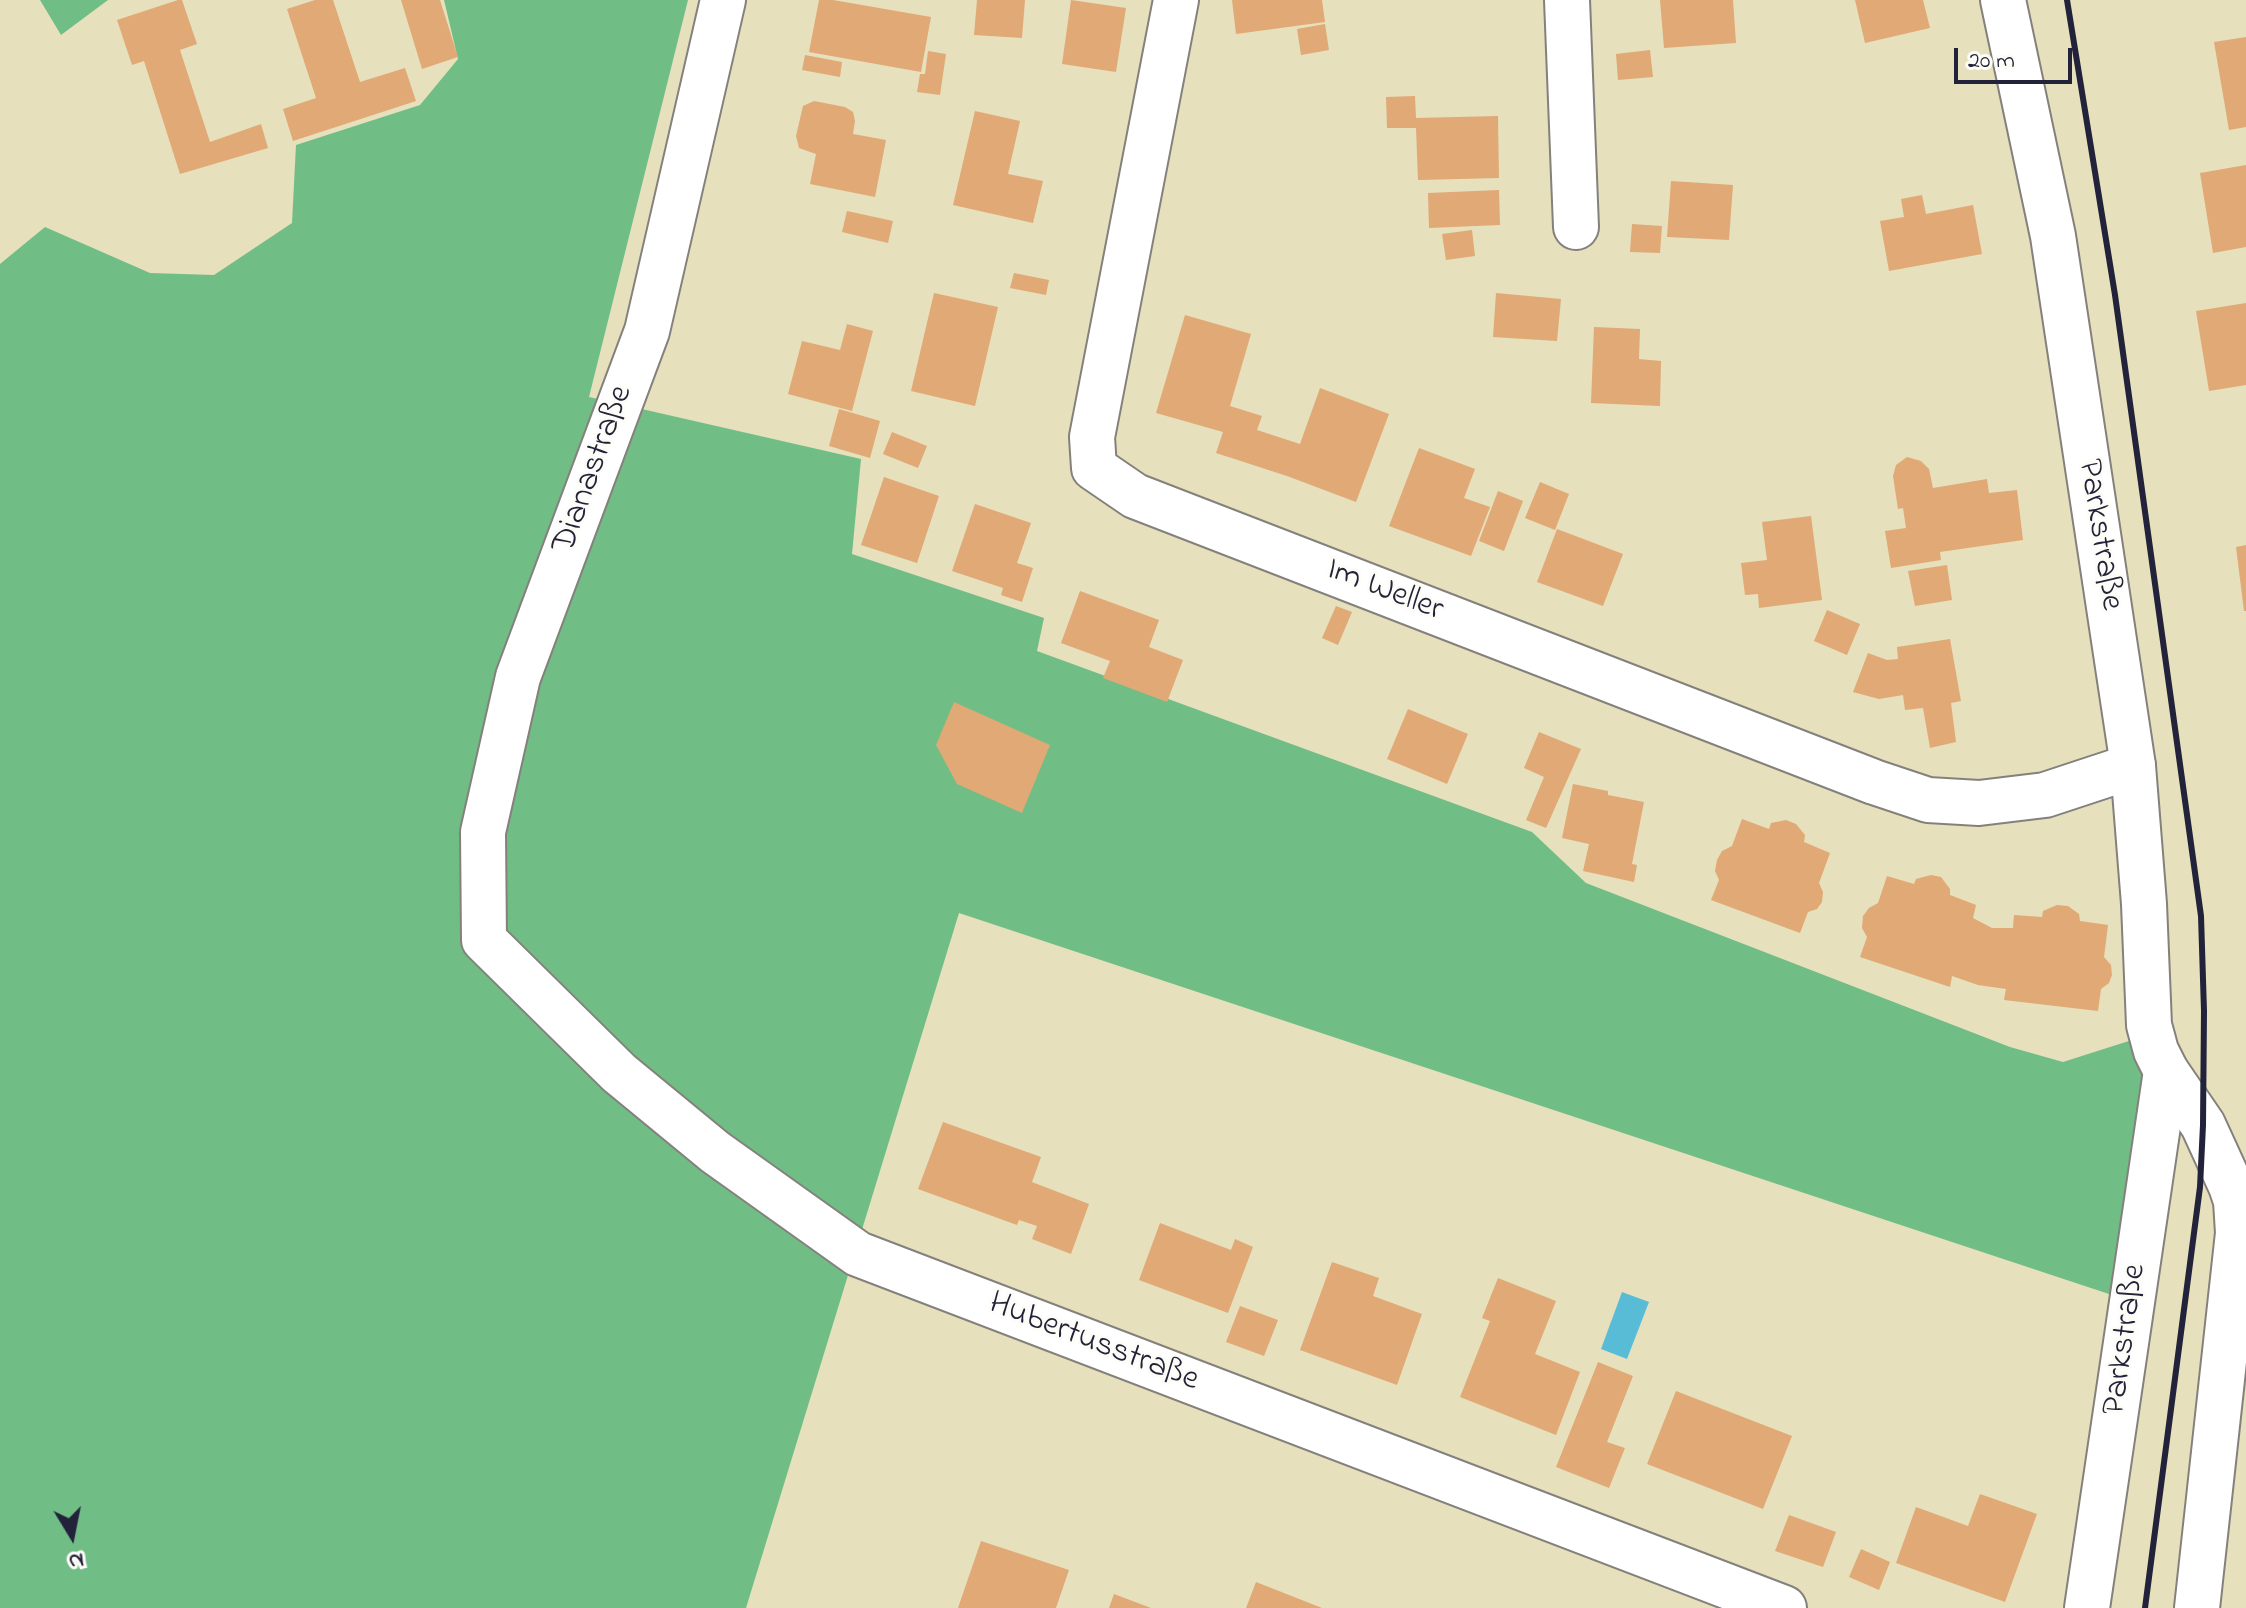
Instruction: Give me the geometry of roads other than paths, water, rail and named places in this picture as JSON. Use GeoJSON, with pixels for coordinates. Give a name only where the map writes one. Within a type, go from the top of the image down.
{"type":"FeatureCollection","features":[{"type":"Feature","properties":{"kind":"street","name":"Dianastraße"},"geometry":{"type":"LineString","coordinates":[[484,940],[483,832],[518,677],[647,331],[723,0]]}},
{"type":"Feature","properties":{"kind":"street","name":"Im Weller"},"geometry":{"type":"LineString","coordinates":[[1176,0],[1092,437],[1094,468],[1135,496],[1928,800],[1979,803],[2045,795],[2133,766]]}},
{"type":"Feature","properties":{"kind":"street"},"geometry":{"type":"LineString","coordinates":[[1567,0],[1576,227]]}},
{"type":"Feature","properties":{"kind":"street","name":"Parkstraße"},"geometry":{"type":"LineString","coordinates":[[2003,0],[2053,236],[2133,766],[2144,904],[2149,1025],[2156,1051],[2203,1125],[2236,1201],[2238,1233],[2197,1608]]}},
{"type":"Feature","properties":{"kind":"street","name":"Hubertusstraße"},"geometry":{"type":"LineString","coordinates":[[484,940],[619,1073],[715,1152],[858,1254],[1784,1608]]}},
{"type":"Feature","properties":{"kind":"street","name":"Parkstraße"},"geometry":{"type":"LineString","coordinates":[[2087,1608],[2166,1071]]}},
{"type":"Feature","properties":{"kind":"water"},"geometry":{"type":"Polygon","coordinates":[[[1622,1292],[1649,1302],[1627,1359],[1601,1349],[1622,1292]]]}},
{"type":"Feature","properties":{"kind":"railway"},"geometry":{"type":"LineString","coordinates":[[2067,0],[2115,295],[2201,916],[2204,1011],[2200,1187],[2145,1608]]}}]}
